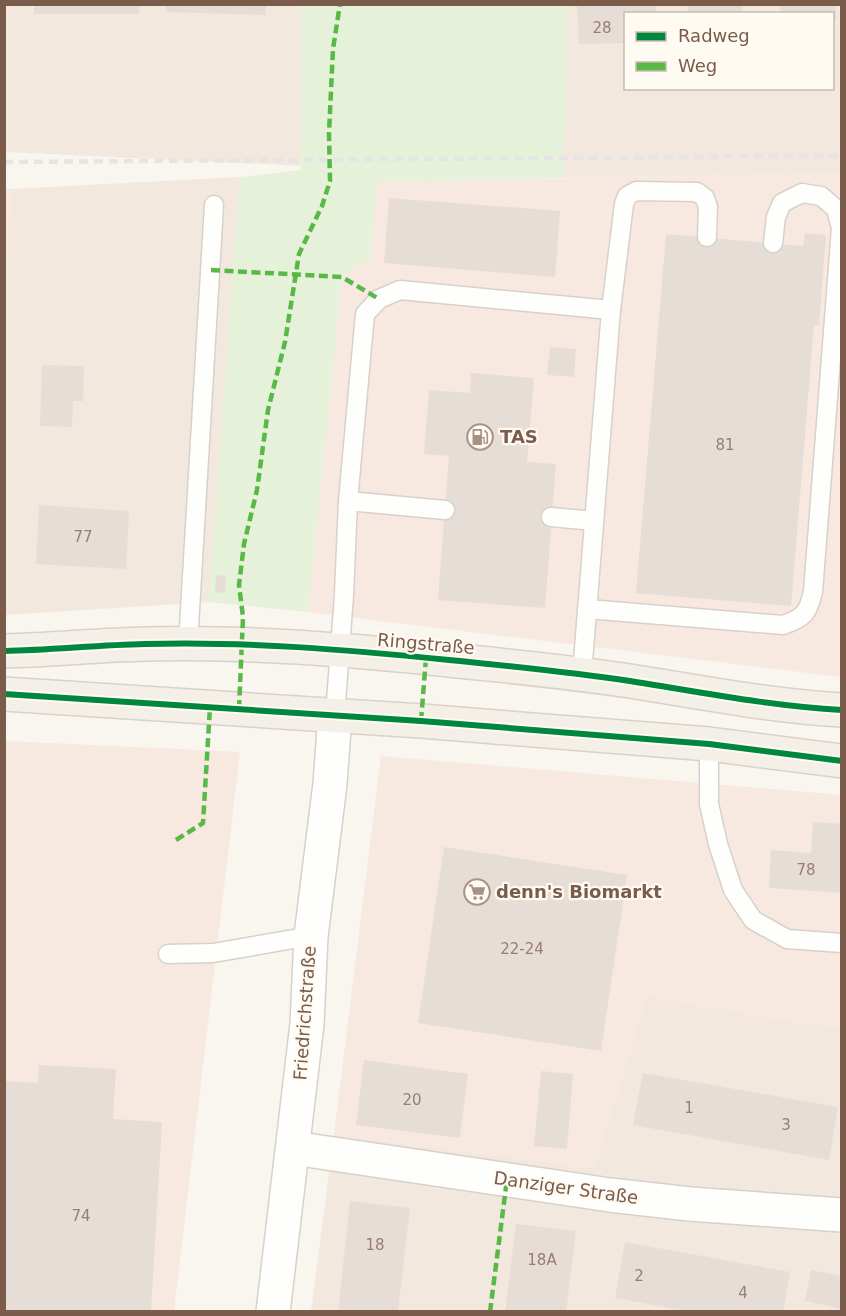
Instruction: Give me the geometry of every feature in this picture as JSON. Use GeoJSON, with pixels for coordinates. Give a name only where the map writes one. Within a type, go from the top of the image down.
{"type":"FeatureCollection","features":[{"type":"Feature","properties":{"kind":"main road","name":"Ringstraße"},"geometry":{"type":"LineString","coordinates":[[4,651],[146,644],[242,645],[340,651],[582,674],[760,702],[842,710]]}},
{"type":"Feature","properties":{"kind":"main road"},"geometry":{"type":"LineString","coordinates":[[4,694],[335,715],[709,744],[842,760]]}},
{"type":"Feature","properties":{"kind":"street","name":"Friedrichstraße"},"geometry":{"type":"LineString","coordinates":[[273,1311],[307,1024],[311,936],[330,784],[335,715]]}},
{"type":"Feature","properties":{"kind":"street","name":"Danziger Straße"},"geometry":{"type":"LineString","coordinates":[[293,1148],[610,1195],[690,1204],[842,1215]]}},
{"type":"Feature","properties":{"kind":"lane"},"geometry":{"type":"LineString","coordinates":[[582,674],[611,310],[624,204],[627,196],[636,191],[697,192],[705,198],[708,207],[707,237]]}},
{"type":"Feature","properties":{"kind":"lane"},"geometry":{"type":"LineString","coordinates":[[587,609],[783,625],[798,620],[809,609],[813,592],[841,228],[836,209],[821,196],[802,193],[782,202],[776,216],[773,243]]}},
{"type":"Feature","properties":{"kind":"lane"},"geometry":{"type":"LineString","coordinates":[[188,644],[214,206]]}},
{"type":"Feature","properties":{"kind":"lane"},"geometry":{"type":"LineString","coordinates":[[335,715],[348,501],[364,314],[379,299],[400,290],[611,310]]}},
{"type":"Feature","properties":{"kind":"lane"},"geometry":{"type":"LineString","coordinates":[[348,501],[445,510]]}},
{"type":"Feature","properties":{"kind":"lane"},"geometry":{"type":"LineString","coordinates":[[551,517],[594,521]]}},
{"type":"Feature","properties":{"kind":"lane"},"geometry":{"type":"LineString","coordinates":[[709,744],[709,804],[718,844],[733,890],[753,920],[787,939],[842,943]]}},
{"type":"Feature","properties":{"kind":"lane"},"geometry":{"type":"LineString","coordinates":[[168,954],[213,953],[311,936]]}},
{"type":"Feature","properties":{"kind":"shaded area"},"geometry":{"type":"Polygon","coordinates":[[[5,5],[841,5],[841,173],[564,178],[5,152],[5,5]]]}},
{"type":"Feature","properties":{"kind":"shaded area"},"geometry":{"type":"Polygon","coordinates":[[[841,173],[841,677],[308,612],[342,277],[351,269],[371,260],[377,182],[841,173]]]}},
{"type":"Feature","properties":{"kind":"shaded area"},"geometry":{"type":"Polygon","coordinates":[[[240,177],[209,602],[5,615],[4,294],[11,189],[240,177]]]}},
{"type":"Feature","properties":{"kind":"shaded area"},"geometry":{"type":"Polygon","coordinates":[[[4,189],[11,189],[5,294],[4,189]]]}},
{"type":"Feature","properties":{"kind":"shaded area"},"geometry":{"type":"Polygon","coordinates":[[[5,741],[240,752],[174,1311],[5,1312],[5,741]]]}},
{"type":"Feature","properties":{"kind":"shaded area"},"geometry":{"type":"Polygon","coordinates":[[[381,756],[841,795],[841,1029],[647,996],[594,1168],[334,1135],[381,756]]]}},
{"type":"Feature","properties":{"kind":"shaded area"},"geometry":{"type":"Polygon","coordinates":[[[647,996],[841,1029],[841,1311],[311,1312],[334,1135],[594,1168],[647,996]]]}},
{"type":"Feature","properties":{"kind":"green space"},"geometry":{"type":"Polygon","coordinates":[[[301,5],[568,5],[564,178],[377,182],[371,261],[351,269],[342,277],[308,612],[209,602],[240,177],[301,170],[301,5]]]}},
{"type":"Feature","properties":{"kind":"building"},"geometry":{"type":"Polygon","coordinates":[[[34,4],[139,4],[139,14],[34,14],[34,4]]]}},
{"type":"Feature","properties":{"kind":"building"},"geometry":{"type":"Polygon","coordinates":[[[166,4],[266,4],[266,15],[166,12],[166,4]]]}},
{"type":"Feature","properties":{"kind":"building"},"geometry":{"type":"Polygon","coordinates":[[[577,4],[655,4],[656,12],[624,12],[624,43],[579,44],[577,4]]]}},
{"type":"Feature","properties":{"kind":"building"},"geometry":{"type":"Polygon","coordinates":[[[688,4],[742,4],[743,12],[688,12],[688,4]]]}},
{"type":"Feature","properties":{"kind":"building"},"geometry":{"type":"Polygon","coordinates":[[[780,4],[836,4],[836,20],[834,20],[834,12],[780,12],[780,4]]]}},
{"type":"Feature","properties":{"kind":"building"},"geometry":{"type":"Polygon","coordinates":[[[389,198],[560,211],[555,277],[384,263],[389,198]]]}},
{"type":"Feature","properties":{"kind":"building"},"geometry":{"type":"Polygon","coordinates":[[[805,233],[826,235],[819,325],[814,325],[791,606],[636,593],[666,234],[803,246],[805,233]]]}},
{"type":"Feature","properties":{"kind":"building"},"geometry":{"type":"Polygon","coordinates":[[[550,347],[576,349],[574,377],[547,375],[550,347]]]}},
{"type":"Feature","properties":{"kind":"building"},"geometry":{"type":"Polygon","coordinates":[[[42,365],[84,366],[83,401],[73,401],[72,427],[40,426],[42,365]]]}},
{"type":"Feature","properties":{"kind":"building"},"geometry":{"type":"Polygon","coordinates":[[[471,373],[534,378],[527,462],[556,464],[545,608],[438,600],[449,456],[424,454],[429,390],[470,393],[471,373]]]}},
{"type":"Feature","properties":{"kind":"building"},"geometry":{"type":"Polygon","coordinates":[[[39,505],[129,511],[126,569],[36,564],[39,505]]]}},
{"type":"Feature","properties":{"kind":"building"},"geometry":{"type":"Polygon","coordinates":[[[216,575],[226,576],[225,593],[215,592],[216,575]]]}},
{"type":"Feature","properties":{"kind":"building"},"geometry":{"type":"Polygon","coordinates":[[[813,822],[842,824],[842,893],[769,888],[771,850],[811,853],[813,822]]]}},
{"type":"Feature","properties":{"kind":"building"},"geometry":{"type":"Polygon","coordinates":[[[444,847],[627,875],[601,1051],[418,1023],[444,847]]]}},
{"type":"Feature","properties":{"kind":"building"},"geometry":{"type":"Polygon","coordinates":[[[364,1060],[468,1074],[460,1138],[356,1125],[364,1060]]]}},
{"type":"Feature","properties":{"kind":"building"},"geometry":{"type":"Polygon","coordinates":[[[39,1065],[116,1069],[113,1119],[162,1122],[151,1312],[4,1311],[4,1081],[38,1083],[39,1065]]]}},
{"type":"Feature","properties":{"kind":"building"},"geometry":{"type":"Polygon","coordinates":[[[541,1071],[573,1074],[567,1149],[534,1146],[541,1071]]]}},
{"type":"Feature","properties":{"kind":"building"},"geometry":{"type":"Polygon","coordinates":[[[643,1073],[838,1107],[829,1160],[633,1125],[643,1073]]]}},
{"type":"Feature","properties":{"kind":"building"},"geometry":{"type":"Polygon","coordinates":[[[350,1201],[410,1208],[398,1312],[338,1312],[350,1201]]]}},
{"type":"Feature","properties":{"kind":"building"},"geometry":{"type":"Polygon","coordinates":[[[516,1224],[576,1231],[566,1312],[505,1312],[516,1224]]]}},
{"type":"Feature","properties":{"kind":"building"},"geometry":{"type":"Polygon","coordinates":[[[625,1242],[790,1272],[783,1312],[691,1312],[615,1298],[625,1242]]]}},
{"type":"Feature","properties":{"kind":"building"},"geometry":{"type":"Polygon","coordinates":[[[811,1270],[842,1276],[842,1309],[805,1301],[811,1270]]]}},
{"type":"Feature","properties":{"kind":"railway"},"geometry":{"type":"LineString","coordinates":[[4,162],[842,156]]}},
{"type":"Feature","properties":{"kind":"marked path"},"geometry":{"type":"LineString","coordinates":[[239,709],[243,617],[239,585],[244,544],[257,490],[268,410],[285,342],[299,254],[322,206],[330,181],[329,133],[333,49],[340,4]]}},
{"type":"Feature","properties":{"kind":"marked path"},"geometry":{"type":"LineString","coordinates":[[211,270],[342,277],[379,299]]}},
{"type":"Feature","properties":{"kind":"marked path"},"geometry":{"type":"LineString","coordinates":[[421,721],[426,658]]}},
{"type":"Feature","properties":{"kind":"marked path"},"geometry":{"type":"LineString","coordinates":[[176,840],[203,823],[210,707]]}},
{"type":"Feature","properties":{"kind":"marked path"},"geometry":{"type":"LineString","coordinates":[[490,1312],[507,1179]]}},
{"type":"Feature","properties":{"kind":"cycle path"},"geometry":{"type":"LineString","coordinates":[[4,651],[183,643],[335,650],[562,672],[762,702],[842,710]]}},
{"type":"Feature","properties":{"kind":"cycle path"},"geometry":{"type":"LineString","coordinates":[[4,694],[421,721],[709,744],[842,761]]}},
{"type":"Feature","properties":{"kind":"place","name":"TAS"},"geometry":{"type":"Point","coordinates":[480,437]}},
{"type":"Feature","properties":{"kind":"place","name":"denn's Biomarkt"},"geometry":{"type":"Point","coordinates":[477,892]}}]}
